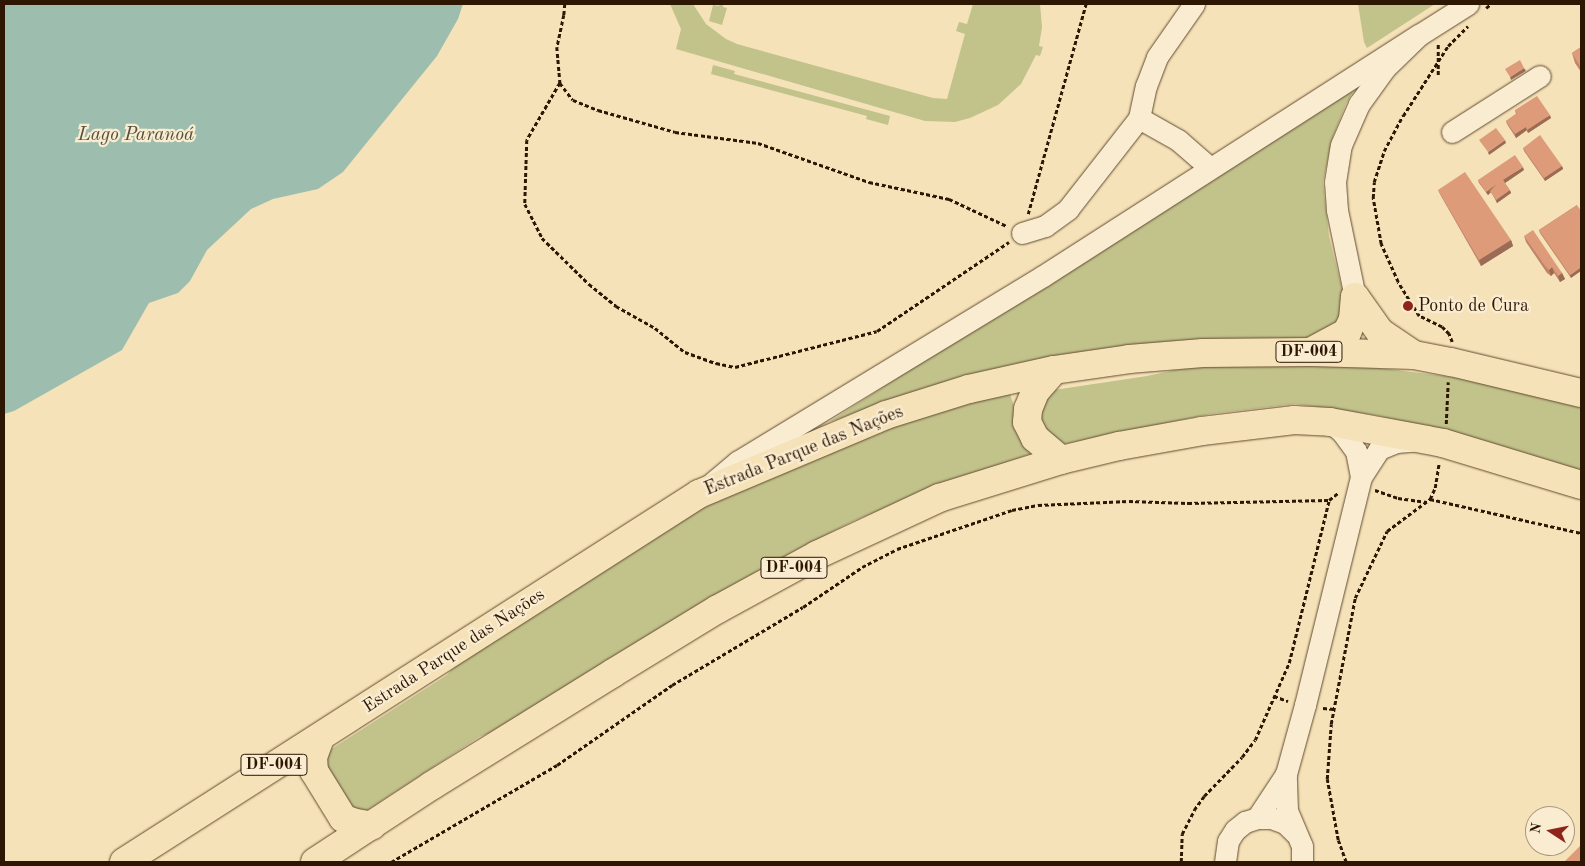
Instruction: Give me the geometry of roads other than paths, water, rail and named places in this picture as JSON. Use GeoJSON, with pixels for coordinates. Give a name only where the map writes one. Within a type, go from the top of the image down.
{"type":"FeatureCollection","features":[{"type":"Feature","properties":{"kind":"highway"},"geometry":{"type":"LineString","coordinates":[[1311,352],[1347,332],[1353,319],[1355,297]]}},
{"type":"Feature","properties":{"kind":"highway"},"geometry":{"type":"LineString","coordinates":[[1355,297],[1380,332],[1414,356]]}},
{"type":"Feature","properties":{"kind":"highway","name":"Estrada Parque das Nações"},"geometry":{"type":"LineString","coordinates":[[124,862],[699,494],[886,415],[969,389],[1054,370],[1170,354],[1311,352],[1414,356],[1451,362],[1581,393]]}},
{"type":"Feature","properties":{"kind":"highway"},"geometry":{"type":"LineString","coordinates":[[1054,370],[1035,392],[1028,409],[1028,422],[1034,438],[1061,460]]}},
{"type":"Feature","properties":{"kind":"highway","name":"DF-004"},"geometry":{"type":"LineString","coordinates":[[322,858],[432,786],[718,609],[817,555],[939,498],[1061,460],[1119,446],[1202,431],[1294,420],[1330,422],[1438,444],[1573,482]]}},
{"type":"Feature","properties":{"kind":"highway"},"geometry":{"type":"LineString","coordinates":[[320,738],[312,757],[314,771],[343,818],[372,826]]}},
{"type":"Feature","properties":{"kind":"highway"},"geometry":{"type":"LineString","coordinates":[[267,770],[292,778],[302,785],[328,830],[322,858]]}},
{"type":"Feature","properties":{"kind":"street"},"geometry":{"type":"LineString","coordinates":[[1022,233],[1045,226],[1068,208],[1139,118],[1146,86],[1157,57],[1194,4]]}},
{"type":"Feature","properties":{"kind":"street"},"geometry":{"type":"LineString","coordinates":[[699,494],[737,462],[1043,276],[1209,167],[1429,36],[1474,13]]}},
{"type":"Feature","properties":{"kind":"street"},"geometry":{"type":"LineString","coordinates":[[1355,297],[1337,210],[1335,182],[1341,145],[1359,104],[1372,84],[1385,68],[1429,36]]}},
{"type":"Feature","properties":{"kind":"street"},"geometry":{"type":"LineString","coordinates":[[1452,132],[1540,76]]}},
{"type":"Feature","properties":{"kind":"street"},"geometry":{"type":"LineString","coordinates":[[1139,118],[1178,140],[1209,167]]}},
{"type":"Feature","properties":{"kind":"street"},"geometry":{"type":"LineString","coordinates":[[1330,422],[1342,432],[1356,451],[1361,477]]}},
{"type":"Feature","properties":{"kind":"street"},"geometry":{"type":"LineString","coordinates":[[1257,818],[1286,774],[1306,705],[1361,477],[1372,458],[1379,450],[1388,445],[1396,442],[1438,444]]}},
{"type":"Feature","properties":{"kind":"street"},"geometry":{"type":"LineString","coordinates":[[1286,774],[1288,810],[1302,846],[1302,862]]}},
{"type":"Feature","properties":{"kind":"street"},"geometry":{"type":"LineString","coordinates":[[1222,860],[1228,841],[1235,830],[1245,822],[1257,818],[1271,818],[1285,823],[1296,833]]}},
{"type":"Feature","properties":{"kind":"water","name":"Lago Paranoá"},"geometry":{"type":"Polygon","coordinates":[[[4,4],[463,4],[458,19],[437,56],[343,172],[318,189],[273,199],[251,209],[207,250],[190,281],[178,293],[149,303],[122,350],[14,411],[4,414],[4,4]]]}},
{"type":"Feature","properties":{"kind":"place","name":"Ponto de Cura"},"geometry":{"type":"Point","coordinates":[1408,306]}}]}
